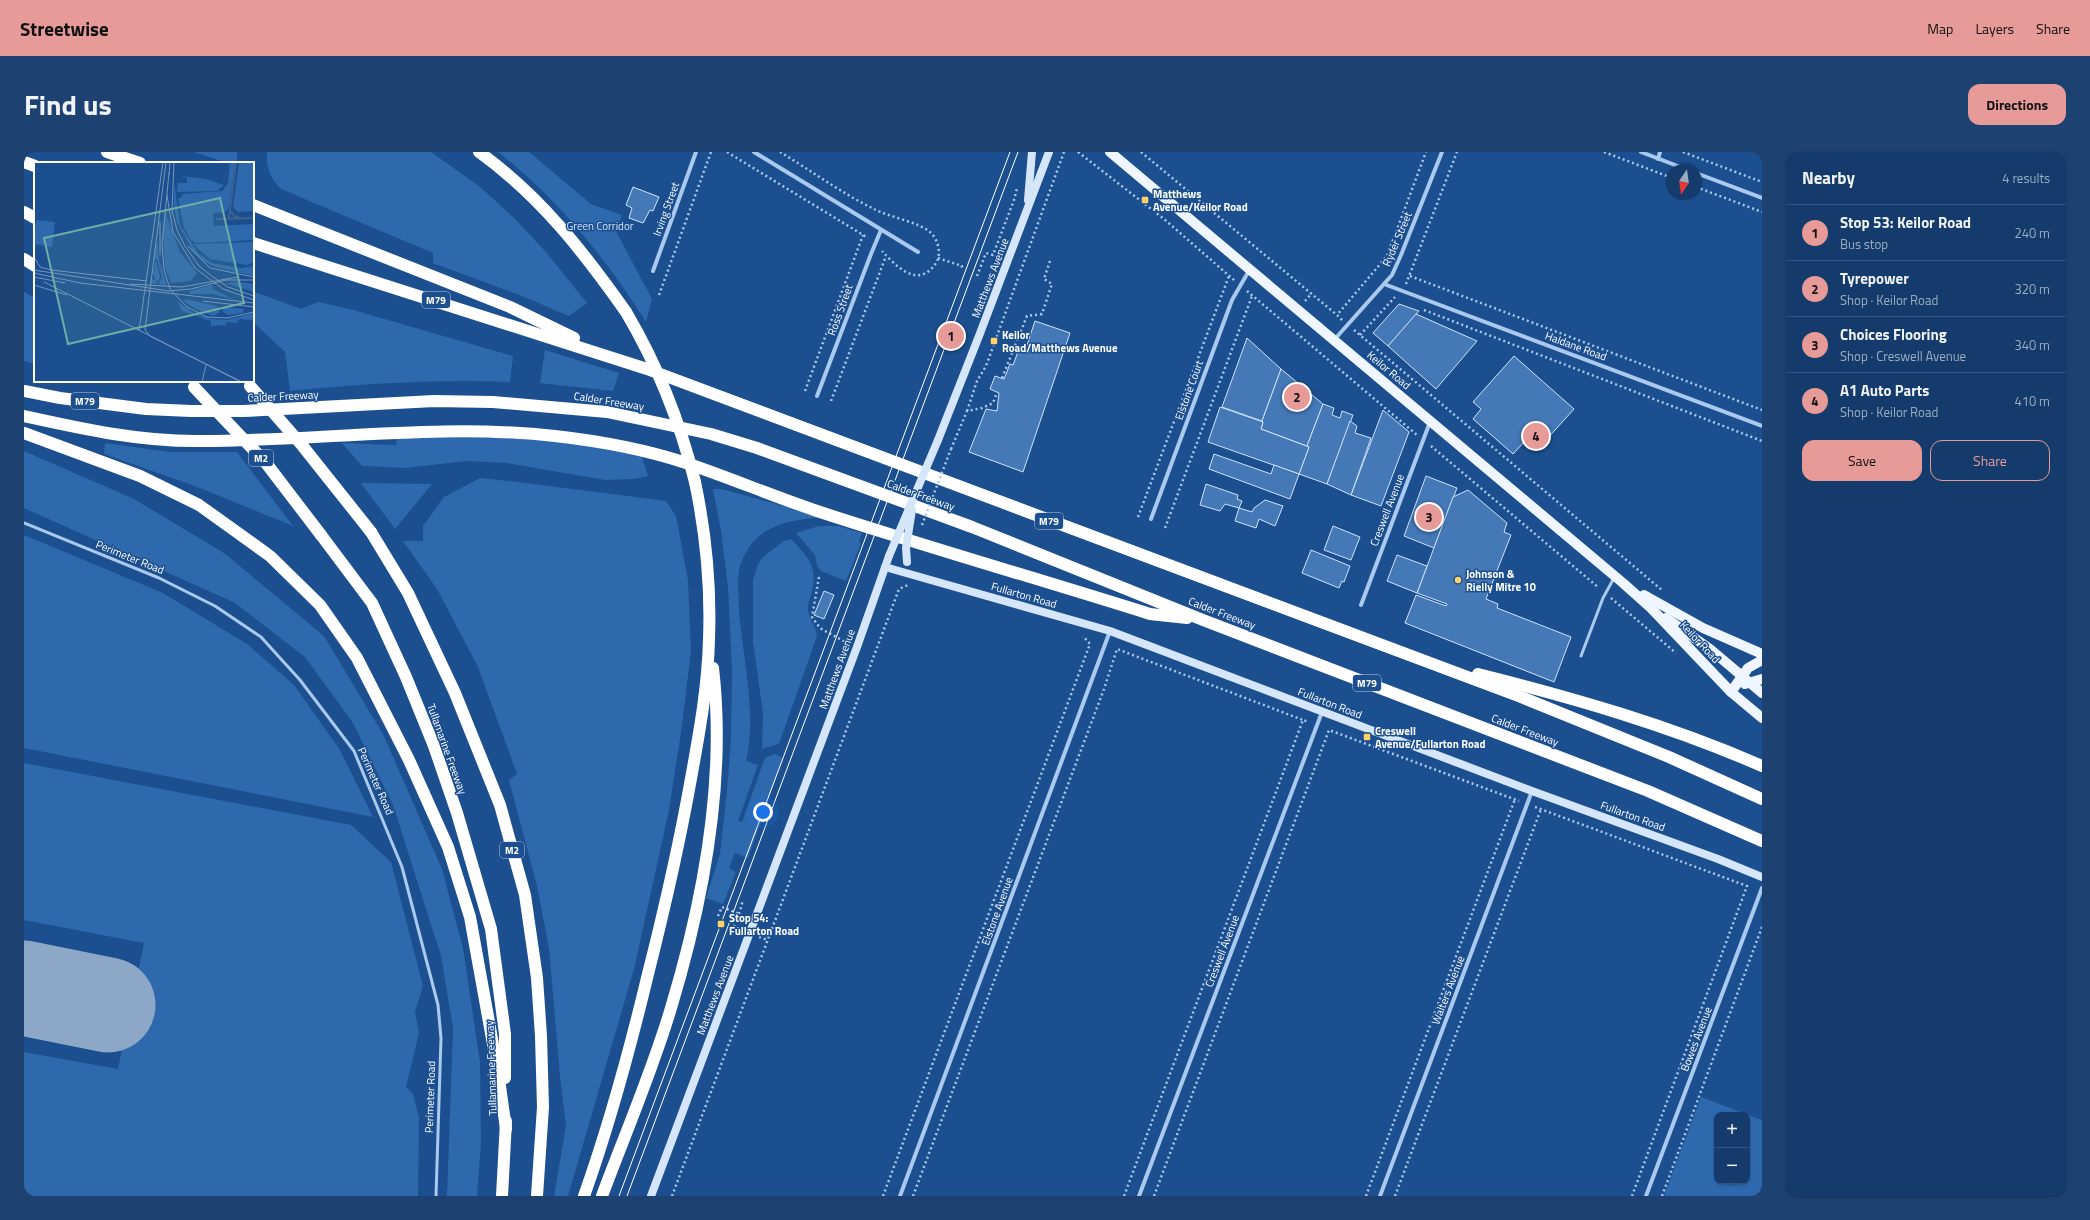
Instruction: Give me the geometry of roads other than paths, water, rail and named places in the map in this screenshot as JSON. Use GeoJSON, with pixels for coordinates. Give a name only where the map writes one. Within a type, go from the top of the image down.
{"type":"FeatureCollection","features":[{"type":"Feature","properties":{"kind":"highway"},"geometry":{"type":"LineString","coordinates":[[107,152],[137,162]]}},
{"type":"Feature","properties":{"kind":"highway"},"geometry":{"type":"LineString","coordinates":[[479,152],[508,175],[544,208],[574,241],[626,312],[665,388],[686,447],[702,514],[708,572],[709,639],[707,678],[697,744],[667,898],[621,1080],[584,1196]]}},
{"type":"Feature","properties":{"kind":"highway"},"geometry":{"type":"LineString","coordinates":[[24,162],[34,166]]}},
{"type":"Feature","properties":{"kind":"highway"},"geometry":{"type":"LineString","coordinates":[[254,205],[510,307],[619,358]]}},
{"type":"Feature","properties":{"kind":"highway"},"geometry":{"type":"LineString","coordinates":[[24,212],[34,217]]}},
{"type":"Feature","properties":{"kind":"highway","name":"Calder Freeway"},"geometry":{"type":"LineString","coordinates":[[254,243],[619,358],[1521,697],[1669,757],[1762,799]]}},
{"type":"Feature","properties":{"kind":"highway"},"geometry":{"type":"LineString","coordinates":[[24,259],[34,265]]}},
{"type":"Feature","properties":{"kind":"highway","name":"Tullamarine Freeway"},"geometry":{"type":"LineString","coordinates":[[191,384],[266,463],[372,604],[434,746],[457,813],[491,929],[500,982],[505,1034],[506,1129],[502,1196]]}},
{"type":"Feature","properties":{"kind":"highway","name":"M2"},"geometry":{"type":"LineString","coordinates":[[247,384],[306,450],[371,532],[408,593],[454,693],[500,805],[525,895],[537,978],[541,1036],[543,1107],[537,1196]]}},
{"type":"Feature","properties":{"kind":"highway","name":"Calder Freeway"},"geometry":{"type":"LineString","coordinates":[[24,391],[60,398],[130,407],[191,411],[244,411],[434,401],[493,402],[607,412],[711,434],[757,448],[964,524],[1203,620],[1648,791],[1762,841]]}},
{"type":"Feature","properties":{"kind":"highway"},"geometry":{"type":"LineString","coordinates":[[24,416],[96,432],[162,440],[215,441],[347,434],[492,430],[556,436],[607,444],[685,463],[835,517],[1150,614],[1203,620]]}},
{"type":"Feature","properties":{"kind":"highway"},"geometry":{"type":"LineString","coordinates":[[24,433],[140,476],[199,505],[270,556],[320,605],[345,640],[357,658],[410,760],[448,847],[470,917],[498,1072],[506,1129]]}},
{"type":"Feature","properties":{"kind":"highway"},"geometry":{"type":"LineString","coordinates":[[602,1196],[670,1009],[695,914],[711,810],[716,749],[717,705],[709,639]]}},
{"type":"Feature","properties":{"kind":"highway"},"geometry":{"type":"LineString","coordinates":[[1422,660],[1566,696],[1682,735],[1762,766]]}},
{"type":"Feature","properties":{"kind":"main road"},"geometry":{"type":"LineString","coordinates":[[1026,213],[1032,152]]}},
{"type":"Feature","properties":{"kind":"main road","name":"Matthews Avenue"},"geometry":{"type":"LineString","coordinates":[[651,1196],[857,647],[884,567],[938,440],[1049,152]]}},
{"type":"Feature","properties":{"kind":"main road","name":"Keilor Road"},"geometry":{"type":"LineString","coordinates":[[1110,152],[1619,580],[1651,608],[1731,692],[1762,718]]}},
{"type":"Feature","properties":{"kind":"main road"},"geometry":{"type":"LineString","coordinates":[[913,499],[906,548],[907,562],[910,570],[917,577]]}},
{"type":"Feature","properties":{"kind":"main road","name":"Fullarton Road"},"geometry":{"type":"LineString","coordinates":[[884,567],[1110,631],[1532,791],[1718,859],[1762,877]]}},
{"type":"Feature","properties":{"kind":"main road"},"geometry":{"type":"LineString","coordinates":[[1619,580],[1703,628],[1762,654]]}},
{"type":"Feature","properties":{"kind":"main road","name":"Keilor Road"},"geometry":{"type":"LineString","coordinates":[[1651,608],[1700,641],[1762,693]]}},
{"type":"Feature","properties":{"kind":"main road"},"geometry":{"type":"LineString","coordinates":[[1731,692],[1746,679],[1752,664],[1762,660]]}},
{"type":"Feature","properties":{"kind":"main road"},"geometry":{"type":"LineString","coordinates":[[1746,679],[1762,679]]}},
{"type":"Feature","properties":{"kind":"street","name":"Irving Street"},"geometry":{"type":"LineString","coordinates":[[653,271],[696,152]]}},
{"type":"Feature","properties":{"kind":"street"},"geometry":{"type":"LineString","coordinates":[[754,152],[918,252]]}},
{"type":"Feature","properties":{"kind":"street","name":"Ryder Street"},"geometry":{"type":"LineString","coordinates":[[1334,340],[1392,275],[1442,152]]}},
{"type":"Feature","properties":{"kind":"street"},"geometry":{"type":"LineString","coordinates":[[1641,152],[1672,164]]}},
{"type":"Feature","properties":{"kind":"street"},"geometry":{"type":"LineString","coordinates":[[1658,159],[1660,152]]}},
{"type":"Feature","properties":{"kind":"street"},"geometry":{"type":"LineString","coordinates":[[1702,175],[1762,198]]}},
{"type":"Feature","properties":{"kind":"street","name":"Ross Street"},"geometry":{"type":"LineString","coordinates":[[818,396],[881,230]]}},
{"type":"Feature","properties":{"kind":"street","name":"Elstone Court"},"geometry":{"type":"LineString","coordinates":[[1151,520],[1232,300],[1250,269]]}},
{"type":"Feature","properties":{"kind":"street","name":"Haldane Road"},"geometry":{"type":"LineString","coordinates":[[1384,284],[1762,426]]}},
{"type":"Feature","properties":{"kind":"street","name":"Creswell Avenue"},"geometry":{"type":"LineString","coordinates":[[1362,605],[1430,421]]}},
{"type":"Feature","properties":{"kind":"street","name":"Elstone Avenue"},"geometry":{"type":"LineString","coordinates":[[900,1196],[1110,631]]}},
{"type":"Feature","properties":{"kind":"street","name":"Creswell Avenue"},"geometry":{"type":"LineString","coordinates":[[1139,1196],[1322,712]]}},
{"type":"Feature","properties":{"kind":"street","name":"Walters Avenue"},"geometry":{"type":"LineString","coordinates":[[1380,1196],[1532,791]]}},
{"type":"Feature","properties":{"kind":"street","name":"Bowes Avenue"},"geometry":{"type":"LineString","coordinates":[[1646,1196],[1762,888]]}},
{"type":"Feature","properties":{"kind":"lane","name":"Perimeter Road"},"geometry":{"type":"LineString","coordinates":[[24,523],[159,578],[215,606],[261,637],[300,680],[354,751],[402,867],[438,1005],[441,1038],[436,1196]]}},
{"type":"Feature","properties":{"kind":"lane"},"geometry":{"type":"LineString","coordinates":[[1581,656],[1603,598],[1619,580]]}},
{"type":"Feature","properties":{"kind":"tram line"},"geometry":{"type":"LineString","coordinates":[[619,1196],[1010,152]]}},
{"type":"Feature","properties":{"kind":"tram line"},"geometry":{"type":"LineString","coordinates":[[627,1196],[1018,152]]}},
{"type":"Feature","properties":{"kind":"place","name":"Matthews Avenue/Keilor Road"},"geometry":{"type":"Point","coordinates":[1145,200]}},
{"type":"Feature","properties":{"kind":"place","name":"Stop 53: Keilor Road"},"geometry":{"type":"Point","coordinates":[951,336]}},
{"type":"Feature","properties":{"kind":"place","name":"Keilor Road/Matthews Avenue"},"geometry":{"type":"Point","coordinates":[994,341]}},
{"type":"Feature","properties":{"kind":"place","name":"Tyrepower"},"geometry":{"type":"Point","coordinates":[1297,397]}},
{"type":"Feature","properties":{"kind":"place","name":"A1 Auto Parts"},"geometry":{"type":"Point","coordinates":[1536,436]}},
{"type":"Feature","properties":{"kind":"place","name":"Choices Flooring"},"geometry":{"type":"Point","coordinates":[1429,517]}},
{"type":"Feature","properties":{"kind":"place","name":"Johnson & Rielly Mitre 10"},"geometry":{"type":"Point","coordinates":[1458,580]}},
{"type":"Feature","properties":{"kind":"place","name":"Creswell Avenue/Fullarton Road"},"geometry":{"type":"Point","coordinates":[1367,737]}},
{"type":"Feature","properties":{"kind":"place","name":"Stop 54: Fullarton Road"},"geometry":{"type":"Point","coordinates":[721,924]}},
{"type":"Feature","properties":{"kind":"park label","name":"Green Corridor"},"geometry":{"type":"Point","coordinates":[600,226]}}]}
